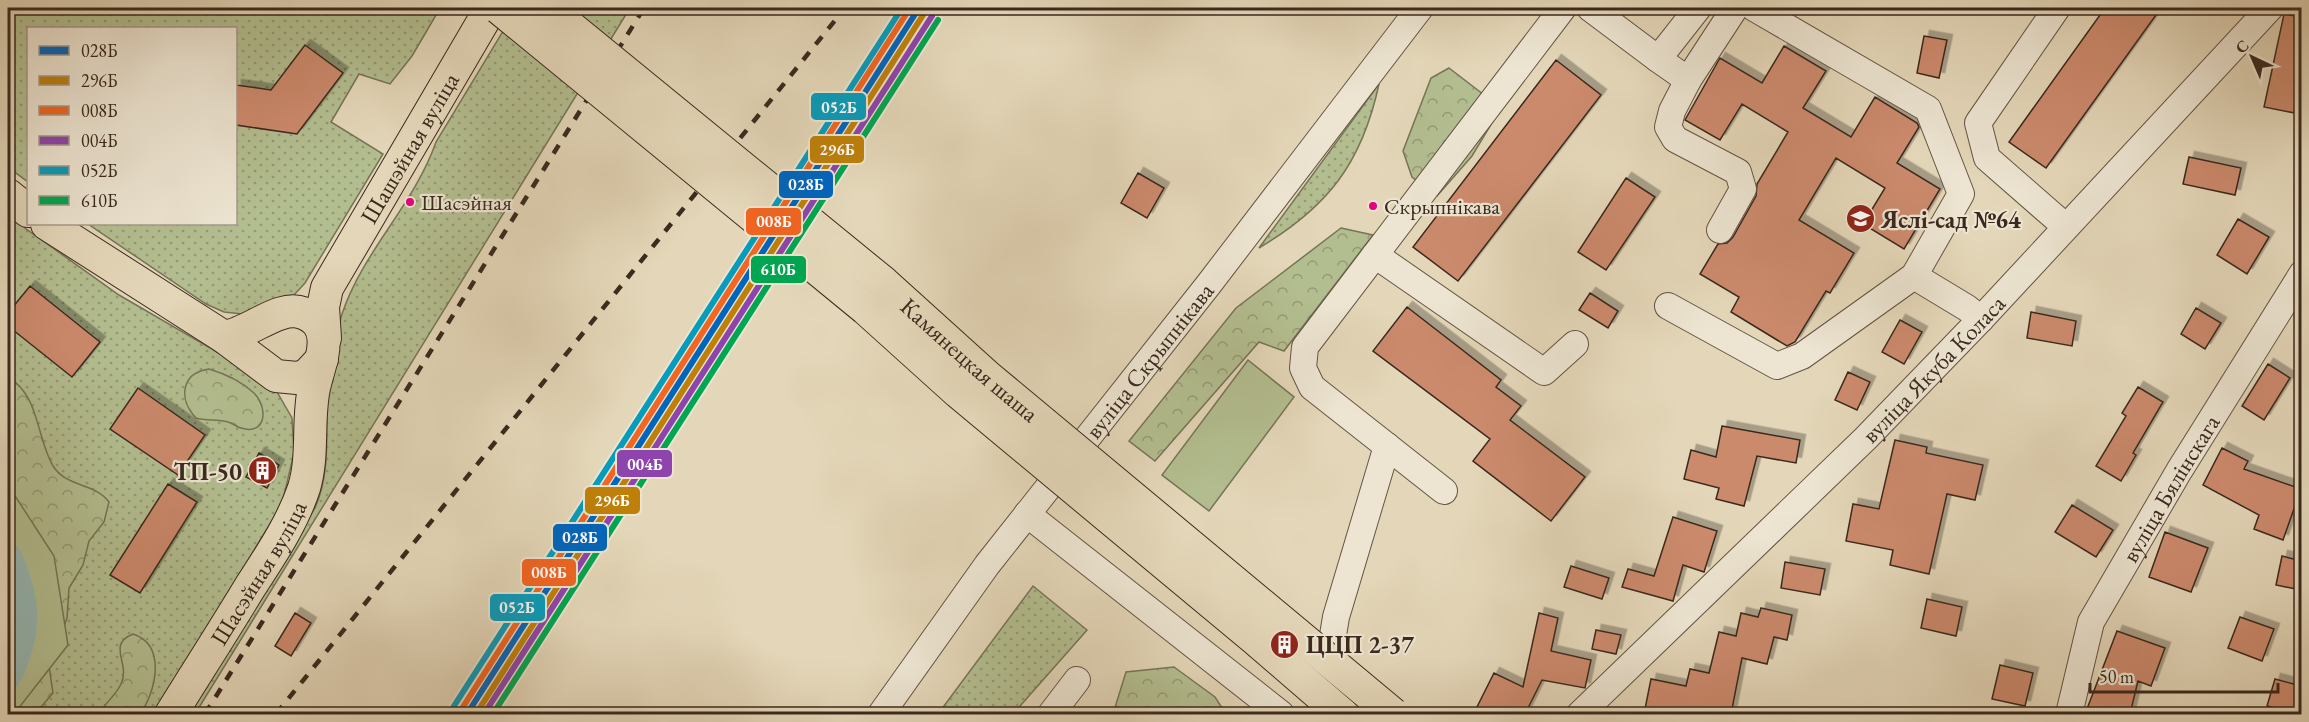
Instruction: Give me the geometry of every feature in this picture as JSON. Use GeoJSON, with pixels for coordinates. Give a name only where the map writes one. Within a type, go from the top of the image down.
{"type":"FeatureCollection","features":[{"type":"Feature","properties":{"kind":"main road","name":"Шашэйная вуліца"},"geometry":{"type":"LineString","coordinates":[[323,349],[323,307],[327,288],[491,8]]}},
{"type":"Feature","properties":{"kind":"main road","name":"Камянецкая шаша"},"geometry":{"type":"LineString","coordinates":[[499,8],[866,309],[958,392],[1342,714]]}},
{"type":"Feature","properties":{"kind":"main road","name":"Камянецкая шаша"},"geometry":{"type":"LineString","coordinates":[[547,8],[884,283],[988,377],[1393,714]]}},
{"type":"Feature","properties":{"kind":"main road"},"geometry":{"type":"LineString","coordinates":[[8,195],[27,210]]}},
{"type":"Feature","properties":{"kind":"main road"},"geometry":{"type":"LineString","coordinates":[[49,225],[224,337],[272,373],[301,399],[310,419]]}},
{"type":"Feature","properties":{"kind":"main road","name":"Шашэйная вуліца"},"geometry":{"type":"LineString","coordinates":[[224,337],[249,330],[307,303],[327,288]]}},
{"type":"Feature","properties":{"kind":"main road"},"geometry":{"type":"LineString","coordinates":[[306,313],[315,320],[323,349],[307,375],[297,378],[272,373],[257,351],[257,340],[275,316],[306,313]]}},
{"type":"Feature","properties":{"kind":"main road","name":"Шасэйная вуліца"},"geometry":{"type":"LineString","coordinates":[[171,714],[276,546],[296,509],[309,468],[310,419],[323,349]]}},
{"type":"Feature","properties":{"kind":"street","name":"вуліца Скрыпнікава"},"geometry":{"type":"LineString","coordinates":[[881,714],[987,565],[1214,279],[1420,8]]}},
{"type":"Feature","properties":{"kind":"street"},"geometry":{"type":"LineString","coordinates":[[1444,490],[1312,387],[1303,368],[1305,347],[1563,8]]}},
{"type":"Feature","properties":{"kind":"street"},"geometry":{"type":"LineString","coordinates":[[1590,8],[1688,80]]}},
{"type":"Feature","properties":{"kind":"street"},"geometry":{"type":"LineString","coordinates":[[1658,59],[1698,8]]}},
{"type":"Feature","properties":{"kind":"street"},"geometry":{"type":"LineString","coordinates":[[1720,230],[1743,189],[1738,172],[1675,139],[1668,128],[1672,111],[1688,80],[1735,8]]}},
{"type":"Feature","properties":{"kind":"street"},"geometry":{"type":"LineString","coordinates":[[1668,306],[1777,366],[1802,356],[1914,276],[1961,194],[1928,109],[1754,8]]}},
{"type":"Feature","properties":{"kind":"street"},"geometry":{"type":"LineString","coordinates":[[2057,8],[1978,123],[1987,159],[2066,227]]}},
{"type":"Feature","properties":{"kind":"street","name":"вуліца Якуба Коласа"},"geometry":{"type":"LineString","coordinates":[[1580,714],[1866,438],[1981,319],[2270,8]]}},
{"type":"Feature","properties":{"kind":"street"},"geometry":{"type":"LineString","coordinates":[[1375,255],[1544,372],[1575,344]]}},
{"type":"Feature","properties":{"kind":"street","name":"вуліца Бялінскага"},"geometry":{"type":"LineString","coordinates":[[2069,714],[2091,622],[2179,471],[2301,274]]}},
{"type":"Feature","properties":{"kind":"street"},"geometry":{"type":"LineString","coordinates":[[1914,276],[1981,319]]}},
{"type":"Feature","properties":{"kind":"street"},"geometry":{"type":"LineString","coordinates":[[1320,714],[1336,616],[1387,446]]}},
{"type":"Feature","properties":{"kind":"street"},"geometry":{"type":"LineString","coordinates":[[1027,514],[1281,714]]}},
{"type":"Feature","properties":{"kind":"street"},"geometry":{"type":"LineString","coordinates":[[1051,714],[1077,680]]}},
{"type":"Feature","properties":{"kind":"green space"},"geometry":{"type":"Polygon","coordinates":[[[8,8],[436,8],[439,10],[412,56],[390,84],[359,74],[331,122],[383,154],[305,283],[294,295],[279,305],[242,314],[224,312],[206,304],[89,225],[237,225],[237,27],[27,27],[27,181],[8,167],[8,8]]]}},
{"type":"Feature","properties":{"kind":"green space"},"geometry":{"type":"Polygon","coordinates":[[[517,8],[630,8],[195,714],[187,714],[315,508],[324,479],[326,463],[329,368],[339,322],[351,291],[362,269],[415,187],[436,142],[517,8]]]}},
{"type":"Feature","properties":{"kind":"green space"},"geometry":{"type":"Polygon","coordinates":[[[1449,68],[1501,108],[1472,156],[1437,196],[1412,177],[1403,151],[1431,78],[1449,68]]]}},
{"type":"Feature","properties":{"kind":"green space"},"geometry":{"type":"Polygon","coordinates":[[[1379,84],[1363,137],[1352,160],[1338,180],[1323,199],[1304,216],[1259,248],[1379,84]]]}},
{"type":"Feature","properties":{"kind":"green space"},"geometry":{"type":"Polygon","coordinates":[[[8,216],[119,295],[250,371],[277,392],[292,418],[294,453],[282,504],[154,714],[8,714],[8,216]]]}},
{"type":"Feature","properties":{"kind":"green space"},"geometry":{"type":"Polygon","coordinates":[[[1341,228],[1373,235],[1284,351],[1259,342],[1155,461],[1129,441],[1236,308],[1341,228]]]}},
{"type":"Feature","properties":{"kind":"green space"},"geometry":{"type":"Polygon","coordinates":[[[1248,360],[1294,397],[1209,511],[1162,475],[1248,360]]]}},
{"type":"Feature","properties":{"kind":"green space"},"geometry":{"type":"Polygon","coordinates":[[[209,369],[233,378],[259,399],[263,419],[256,428],[241,428],[224,421],[196,418],[190,411],[185,395],[188,381],[200,371],[209,369]]]}},
{"type":"Feature","properties":{"kind":"green space"},"geometry":{"type":"Polygon","coordinates":[[[8,377],[18,385],[32,406],[47,455],[53,466],[66,478],[96,491],[109,502],[104,522],[89,541],[83,565],[69,588],[67,618],[49,666],[53,693],[35,714],[8,714],[8,377]]]}},
{"type":"Feature","properties":{"kind":"green space"},"geometry":{"type":"Polygon","coordinates":[[[8,485],[54,556],[68,645],[14,714],[8,714],[8,485]]]}},
{"type":"Feature","properties":{"kind":"green space"},"geometry":{"type":"Polygon","coordinates":[[[1033,586],[1087,630],[1013,714],[938,714],[1033,586]]]}},
{"type":"Feature","properties":{"kind":"green space"},"geometry":{"type":"Polygon","coordinates":[[[133,634],[144,640],[151,648],[154,658],[154,682],[146,705],[140,714],[99,714],[121,684],[123,669],[121,644],[125,638],[133,634]]]}},
{"type":"Feature","properties":{"kind":"green space"},"geometry":{"type":"Polygon","coordinates":[[[1174,667],[1215,697],[1226,714],[1113,714],[1126,672],[1174,667]]]}},
{"type":"Feature","properties":{"kind":"building"},"geometry":{"type":"Polygon","coordinates":[[[2105,8],[2161,8],[2046,168],[2009,142],[2105,8]]]}},
{"type":"Feature","properties":{"kind":"building"},"geometry":{"type":"Polygon","coordinates":[[[2284,14],[2301,17],[2301,78],[2295,113],[2264,107],[2284,14]]]}},
{"type":"Feature","properties":{"kind":"building"},"geometry":{"type":"Polygon","coordinates":[[[1924,36],[1947,40],[1939,78],[1917,73],[1924,36]]]}},
{"type":"Feature","properties":{"kind":"building"},"geometry":{"type":"Polygon","coordinates":[[[305,45],[343,73],[297,134],[237,125],[237,85],[271,90],[305,45]]]}},
{"type":"Feature","properties":{"kind":"building"},"geometry":{"type":"Polygon","coordinates":[[[1784,46],[1826,71],[1803,108],[1851,137],[1875,97],[1917,123],[1919,127],[1897,163],[1940,189],[1904,249],[1863,224],[1885,188],[1836,158],[1799,220],[1854,253],[1830,293],[1826,291],[1795,342],[1787,346],[1731,312],[1739,297],[1700,274],[1718,244],[1727,243],[1733,237],[1756,196],[1757,184],[1788,132],[1742,104],[1720,140],[1685,120],[1720,58],[1762,83],[1784,46]]]}},
{"type":"Feature","properties":{"kind":"building"},"geometry":{"type":"Polygon","coordinates":[[[1556,60],[1601,95],[1458,281],[1413,247],[1556,60]]]}},
{"type":"Feature","properties":{"kind":"building"},"geometry":{"type":"Polygon","coordinates":[[[2189,157],[2241,168],[2235,195],[2183,184],[2189,157]]]}},
{"type":"Feature","properties":{"kind":"building"},"geometry":{"type":"Polygon","coordinates":[[[1138,173],[1164,188],[1147,218],[1121,203],[1138,173]]]}},
{"type":"Feature","properties":{"kind":"building"},"geometry":{"type":"Polygon","coordinates":[[[1626,178],[1655,197],[1606,270],[1578,252],[1626,178]]]}},
{"type":"Feature","properties":{"kind":"building"},"geometry":{"type":"Polygon","coordinates":[[[2238,219],[2269,237],[2247,274],[2217,255],[2238,219]]]}},
{"type":"Feature","properties":{"kind":"building"},"geometry":{"type":"Polygon","coordinates":[[[30,286],[100,342],[72,377],[8,326],[8,313],[30,286]]]}},
{"type":"Feature","properties":{"kind":"building"},"geometry":{"type":"Polygon","coordinates":[[[1590,293],[1618,311],[1608,328],[1579,310],[1590,293]]]}},
{"type":"Feature","properties":{"kind":"building"},"geometry":{"type":"Polygon","coordinates":[[[1407,307],[1501,380],[1496,387],[1521,406],[1510,420],[1585,477],[1551,521],[1473,461],[1490,439],[1373,351],[1407,307]]]}},
{"type":"Feature","properties":{"kind":"building"},"geometry":{"type":"Polygon","coordinates":[[[2196,308],[2221,323],[2205,349],[2181,334],[2196,308]]]}},
{"type":"Feature","properties":{"kind":"building"},"geometry":{"type":"Polygon","coordinates":[[[2031,312],[2076,321],[2072,346],[2027,338],[2031,312]]]}},
{"type":"Feature","properties":{"kind":"building"},"geometry":{"type":"Polygon","coordinates":[[[1900,320],[1922,332],[1904,364],[1882,352],[1900,320]]]}},
{"type":"Feature","properties":{"kind":"building"},"geometry":{"type":"Polygon","coordinates":[[[2268,364],[2290,378],[2264,420],[2242,406],[2268,364]]]}},
{"type":"Feature","properties":{"kind":"building"},"geometry":{"type":"Polygon","coordinates":[[[1848,372],[1870,382],[1857,410],[1835,400],[1848,372]]]}},
{"type":"Feature","properties":{"kind":"building"},"geometry":{"type":"Polygon","coordinates":[[[2138,387],[2163,402],[2133,453],[2136,455],[2121,481],[2096,466],[2126,416],[2122,413],[2138,387]]]}},
{"type":"Feature","properties":{"kind":"building"},"geometry":{"type":"Polygon","coordinates":[[[138,388],[205,435],[178,475],[110,429],[138,388]]]}},
{"type":"Feature","properties":{"kind":"building"},"geometry":{"type":"Polygon","coordinates":[[[1722,426],[1800,440],[1796,463],[1757,456],[1744,506],[1716,499],[1719,488],[1684,479],[1691,450],[1716,457],[1722,426]]]}},
{"type":"Feature","properties":{"kind":"building"},"geometry":{"type":"Polygon","coordinates":[[[1895,440],[1927,447],[1926,453],[1983,465],[1975,500],[1947,494],[1929,574],[1890,565],[1893,550],[1846,541],[1853,504],[1879,509],[1895,440]]]}},
{"type":"Feature","properties":{"kind":"building"},"geometry":{"type":"Polygon","coordinates":[[[2222,448],[2248,461],[2244,469],[2301,489],[2283,540],[2254,529],[2259,515],[2203,485],[2222,448]]]}},
{"type":"Feature","properties":{"kind":"building","name":"ТП-50"},"geometry":{"type":"Polygon","coordinates":[[[259,453],[279,465],[267,488],[246,477],[259,453]]]}},
{"type":"Feature","properties":{"kind":"building"},"geometry":{"type":"Polygon","coordinates":[[[168,484],[197,502],[140,593],[110,575],[168,484]]]}},
{"type":"Feature","properties":{"kind":"building"},"geometry":{"type":"Polygon","coordinates":[[[2072,505],[2113,530],[2096,557],[2055,532],[2072,505]]]}},
{"type":"Feature","properties":{"kind":"building"},"geometry":{"type":"Polygon","coordinates":[[[1673,517],[1717,531],[1704,572],[1683,565],[1673,601],[1622,587],[1628,569],[1654,576],[1673,517]]]}},
{"type":"Feature","properties":{"kind":"building"},"geometry":{"type":"Polygon","coordinates":[[[2165,532],[2208,548],[2191,592],[2149,577],[2165,532]]]}},
{"type":"Feature","properties":{"kind":"building"},"geometry":{"type":"Polygon","coordinates":[[[2282,556],[2301,561],[2301,590],[2276,585],[2282,556]]]}},
{"type":"Feature","properties":{"kind":"building"},"geometry":{"type":"Polygon","coordinates":[[[1785,562],[1825,569],[1820,595],[1781,588],[1785,562]]]}},
{"type":"Feature","properties":{"kind":"building"},"geometry":{"type":"Polygon","coordinates":[[[1571,566],[1609,578],[1602,599],[1564,587],[1571,566]]]}},
{"type":"Feature","properties":{"kind":"building"},"geometry":{"type":"Polygon","coordinates":[[[1927,599],[1962,607],[1956,636],[1921,628],[1927,599]]]}},
{"type":"Feature","properties":{"kind":"building"},"geometry":{"type":"Polygon","coordinates":[[[1761,608],[1792,615],[1787,640],[1774,637],[1767,664],[1742,658],[1731,714],[1673,714],[1645,709],[1651,679],[1686,686],[1690,669],[1709,673],[1719,632],[1736,636],[1741,613],[1758,617],[1761,608]]]}},
{"type":"Feature","properties":{"kind":"building"},"geometry":{"type":"Polygon","coordinates":[[[295,613],[311,623],[291,656],[275,646],[295,613]]]}},
{"type":"Feature","properties":{"kind":"building"},"geometry":{"type":"Polygon","coordinates":[[[1539,613],[1558,618],[1551,651],[1591,660],[1585,688],[1542,680],[1525,714],[1492,714],[1477,707],[1494,673],[1523,687],[1539,613]]]}},
{"type":"Feature","properties":{"kind":"building"},"geometry":{"type":"Polygon","coordinates":[[[2240,617],[2274,629],[2262,661],[2228,648],[2240,617]]]}},
{"type":"Feature","properties":{"kind":"building"},"geometry":{"type":"Polygon","coordinates":[[[1596,630],[1621,635],[1616,654],[1592,649],[1596,630]]]}},
{"type":"Feature","properties":{"kind":"building"},"geometry":{"type":"Polygon","coordinates":[[[2117,631],[2165,648],[2151,686],[2138,681],[2130,714],[2085,714],[2117,631]]]}},
{"type":"Feature","properties":{"kind":"building"},"geometry":{"type":"Polygon","coordinates":[[[2000,665],[2033,673],[2025,706],[1992,699],[2000,665]]]}},
{"type":"Feature","properties":{"kind":"building"},"geometry":{"type":"Polygon","coordinates":[[[2275,679],[2301,686],[2301,714],[2267,706],[2275,679]]]}},
{"type":"Feature","properties":{"kind":"waterway"},"geometry":{"type":"LineString","coordinates":[[8,556],[20,587],[24,616],[20,645],[8,676]]}},
{"type":"Feature","properties":{"kind":"railway"},"geometry":{"type":"LineString","coordinates":[[205,714],[644,8]]}},
{"type":"Feature","properties":{"kind":"railway"},"geometry":{"type":"LineString","coordinates":[[276,714],[845,8]]}},
{"type":"Feature","properties":{"kind":"railway"},"geometry":{"type":"LineString","coordinates":[[489,714],[941,8]]}},
{"type":"Feature","properties":{"kind":"transit line","name":"052Б"},"geometry":{"type":"LineString","coordinates":[[454,706],[902,8]]}},
{"type":"Feature","properties":{"kind":"transit line","name":"008Б"},"geometry":{"type":"LineString","coordinates":[[461,710],[910,8]]}},
{"type":"Feature","properties":{"kind":"transit line","name":"028Б"},"geometry":{"type":"LineString","coordinates":[[467,714],[919,8]]}},
{"type":"Feature","properties":{"kind":"transit line","name":"296Б"},"geometry":{"type":"LineString","coordinates":[[476,714],[925,12]]}},
{"type":"Feature","properties":{"kind":"transit line","name":"004Б"},"geometry":{"type":"LineString","coordinates":[[484,714],[932,16]]}},
{"type":"Feature","properties":{"kind":"transit line","name":"610Б"},"geometry":{"type":"LineString","coordinates":[[493,714],[938,20]]}},
{"type":"Feature","properties":{"kind":"place","name":"Шасэйная"},"geometry":{"type":"Point","coordinates":[410,202]}},
{"type":"Feature","properties":{"kind":"place","name":"Скрыпнікава"},"geometry":{"type":"Point","coordinates":[1373,206]}},
{"type":"Feature","properties":{"kind":"place","name":"Яслі-сад №64"},"geometry":{"type":"Point","coordinates":[1860,219]}},
{"type":"Feature","properties":{"kind":"place","name":"ТП-50"},"geometry":{"type":"Point","coordinates":[263,471]}},
{"type":"Feature","properties":{"kind":"place","name":"ЦЦП 2-37"},"geometry":{"type":"Point","coordinates":[1285,644]}}]}
